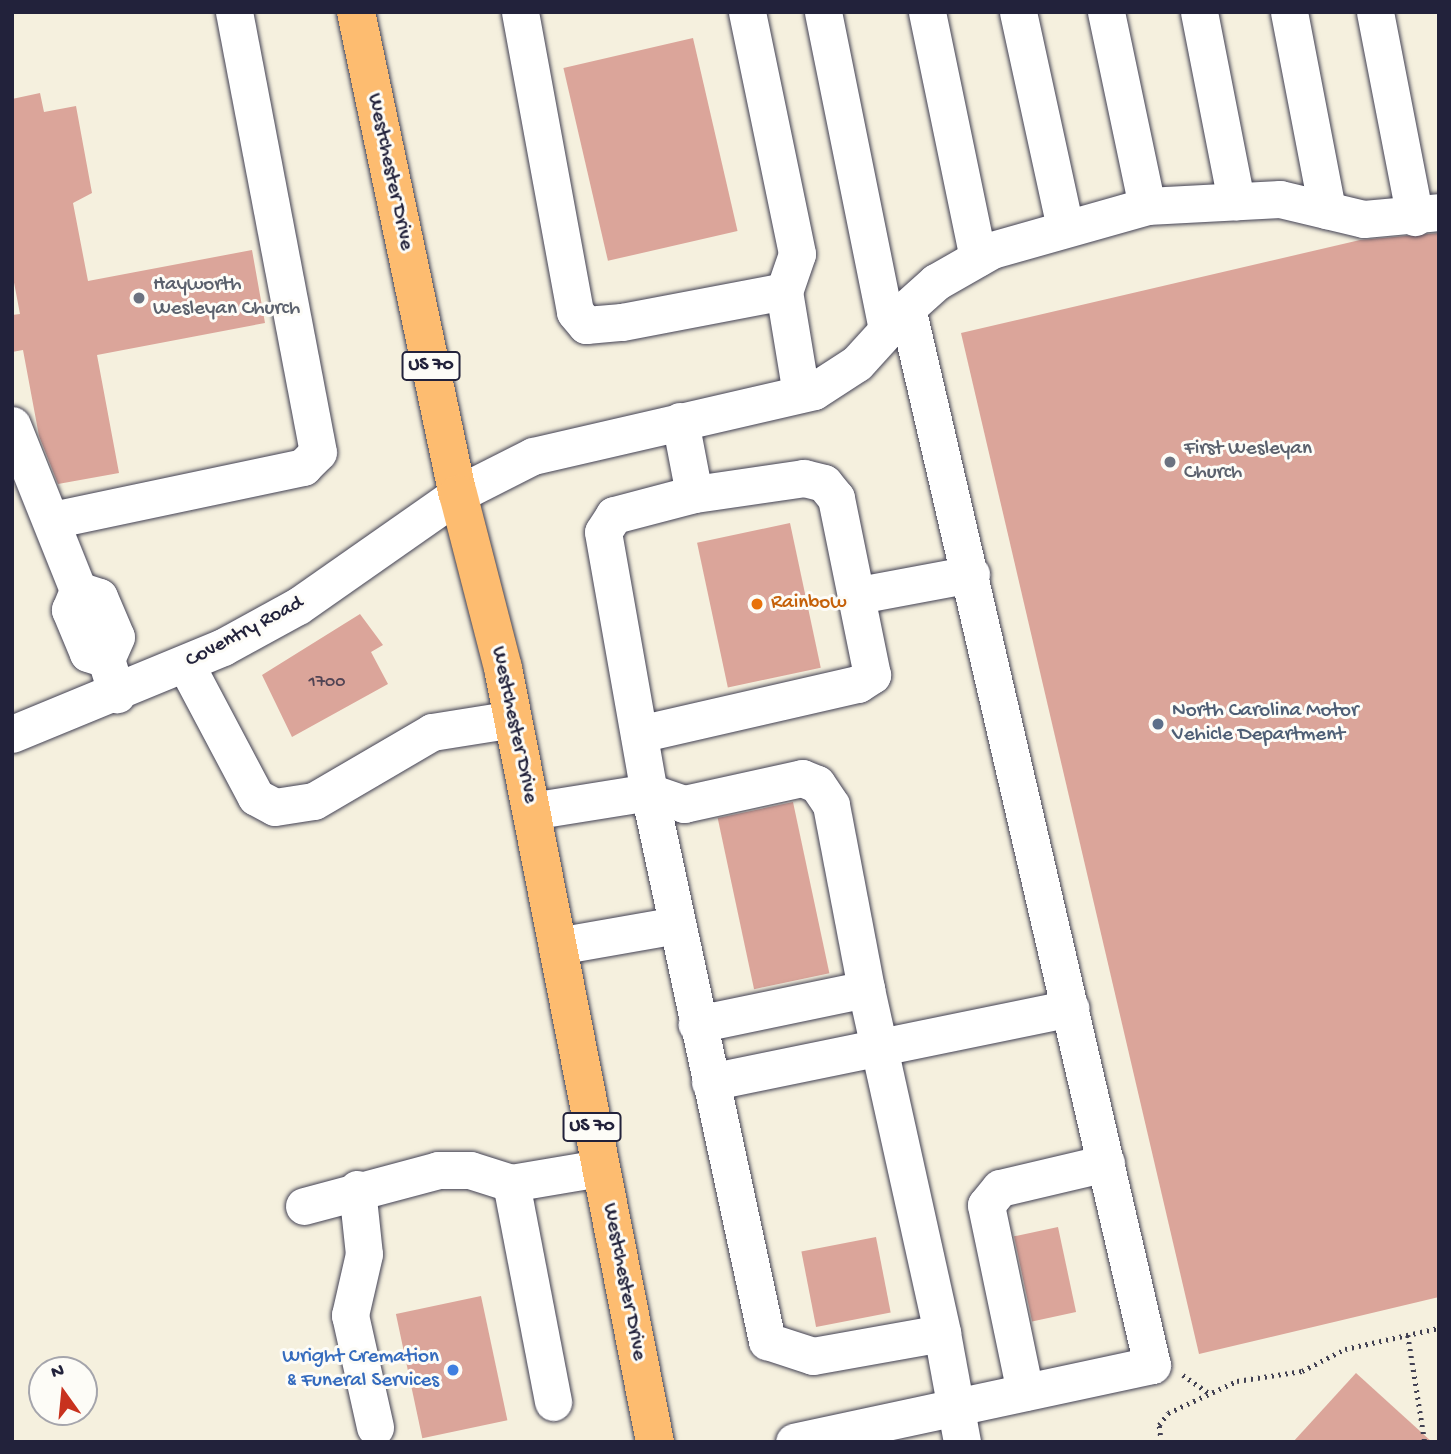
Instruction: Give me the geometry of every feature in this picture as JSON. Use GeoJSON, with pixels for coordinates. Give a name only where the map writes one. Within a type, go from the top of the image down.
{"type":"FeatureCollection","features":[{"type":"Feature","properties":{"kind":"main road","name":"Westchester Drive"},"geometry":{"type":"LineString","coordinates":[[356,12],[458,494],[513,719],[654,1442]]}},
{"type":"Feature","properties":{"kind":"street"},"geometry":{"type":"LineString","coordinates":[[52,520],[303,467],[318,453],[234,12]]}},
{"type":"Feature","properties":{"kind":"street"},"geometry":{"type":"LineString","coordinates":[[520,12],[575,312],[586,325],[622,322],[785,292]]}},
{"type":"Feature","properties":{"kind":"street"},"geometry":{"type":"LineString","coordinates":[[747,12],[797,254],[785,292],[801,394]]}},
{"type":"Feature","properties":{"kind":"street"},"geometry":{"type":"LineString","coordinates":[[794,1442],[1152,1365],[971,574],[897,319],[823,12]]}},
{"type":"Feature","properties":{"kind":"street"},"geometry":{"type":"LineString","coordinates":[[927,12],[978,258]]}},
{"type":"Feature","properties":{"kind":"street"},"geometry":{"type":"LineString","coordinates":[[1018,12],[1065,228]]}},
{"type":"Feature","properties":{"kind":"street"},"geometry":{"type":"LineString","coordinates":[[1107,12],[1147,206]]}},
{"type":"Feature","properties":{"kind":"street"},"geometry":{"type":"LineString","coordinates":[[1199,12],[1236,201]]}},
{"type":"Feature","properties":{"kind":"street"},"geometry":{"type":"LineString","coordinates":[[1289,12],[1327,210]]}},
{"type":"Feature","properties":{"kind":"street"},"geometry":{"type":"LineString","coordinates":[[1375,12],[1427,215]]}},
{"type":"Feature","properties":{"kind":"street","name":"Coventry Road"},"geometry":{"type":"LineString","coordinates":[[12,734],[186,665],[298,606],[458,494],[533,456],[801,394],[857,363],[936,282],[978,258],[1065,228],[1147,206],[1280,199],[1364,219],[1427,215]]}},
{"type":"Feature","properties":{"kind":"street"},"geometry":{"type":"LineString","coordinates":[[680,421],[694,494]]}},
{"type":"Feature","properties":{"kind":"street"},"geometry":{"type":"LineString","coordinates":[[12,425],[78,590],[99,597],[116,637],[106,659],[117,694]]}},
{"type":"Feature","properties":{"kind":"street"},"geometry":{"type":"LineString","coordinates":[[639,734],[858,684],[872,675],[859,595],[836,498],[824,484],[804,478],[694,494],[604,522],[639,734],[649,792],[766,1342],[813,1356],[942,1333]]}},
{"type":"Feature","properties":{"kind":"street"},"geometry":{"type":"LineString","coordinates":[[859,595],[971,574]]}},
{"type":"Feature","properties":{"kind":"street"},"geometry":{"type":"LineString","coordinates":[[186,665],[256,797],[275,807],[314,801],[432,732],[513,719]]}},
{"type":"Feature","properties":{"kind":"street"},"geometry":{"type":"LineString","coordinates":[[531,811],[649,792],[684,804],[802,778],[817,784],[831,805],[866,989],[942,1333],[962,1442]]}},
{"type":"Feature","properties":{"kind":"street"},"geometry":{"type":"LineString","coordinates":[[557,946],[677,925]]}},
{"type":"Feature","properties":{"kind":"street"},"geometry":{"type":"LineString","coordinates":[[697,1024],[866,989]]}},
{"type":"Feature","properties":{"kind":"street"},"geometry":{"type":"LineString","coordinates":[[710,1082],[878,1045],[1070,1008]]}},
{"type":"Feature","properties":{"kind":"street"},"geometry":{"type":"LineString","coordinates":[[1025,1392],[986,1205],[1000,1188],[1106,1163]]}},
{"type":"Feature","properties":{"kind":"street"},"geometry":{"type":"LineString","coordinates":[[304,1206],[357,1189],[438,1170],[470,1170],[511,1184],[600,1168]]}},
{"type":"Feature","properties":{"kind":"street"},"geometry":{"type":"LineString","coordinates":[[511,1184],[553,1402]]}},
{"type":"Feature","properties":{"kind":"street"},"geometry":{"type":"LineString","coordinates":[[357,1189],[364,1254],[350,1315],[375,1427]]}},
{"type":"Feature","properties":{"kind":"path"},"geometry":{"type":"LineString","coordinates":[[1161,1442],[1159,1425],[1168,1413],[1237,1381],[1302,1371],[1345,1349],[1439,1328]]}},
{"type":"Feature","properties":{"kind":"path"},"geometry":{"type":"LineString","coordinates":[[1408,1335],[1425,1442]]}},
{"type":"Feature","properties":{"kind":"building"},"geometry":{"type":"Polygon","coordinates":[[[693,38],[738,231],[608,261],[563,68],[693,38]]]}},
{"type":"Feature","properties":{"kind":"building","name":"Hayworth Wesleyan Church"},"geometry":{"type":"Polygon","coordinates":[[[40,93],[44,112],[76,106],[92,193],[73,203],[88,281],[252,250],[265,323],[97,355],[119,473],[58,484],[39,436],[23,350],[12,352],[12,315],[20,314],[12,272],[12,99],[40,93]]]}},
{"type":"Feature","properties":{"kind":"building"},"geometry":{"type":"Polygon","coordinates":[[[1439,233],[1439,1297],[1199,1354],[961,333],[1360,240],[1439,233]]]}},
{"type":"Feature","properties":{"kind":"building"},"geometry":{"type":"Polygon","coordinates":[[[790,523],[821,668],[728,688],[697,543],[790,523]]]}},
{"type":"Feature","properties":{"kind":"building"},"geometry":{"type":"Polygon","coordinates":[[[360,614],[383,645],[371,652],[388,684],[292,737],[262,675],[360,614]]]}},
{"type":"Feature","properties":{"kind":"building"},"geometry":{"type":"Polygon","coordinates":[[[793,802],[829,973],[754,989],[718,818],[793,802]]]}},
{"type":"Feature","properties":{"kind":"building"},"geometry":{"type":"Polygon","coordinates":[[[1058,1227],[1076,1312],[1032,1321],[1014,1236],[1058,1227]]]}},
{"type":"Feature","properties":{"kind":"building"},"geometry":{"type":"Polygon","coordinates":[[[876,1237],[891,1313],[816,1327],[801,1252],[876,1237]]]}},
{"type":"Feature","properties":{"kind":"building"},"geometry":{"type":"Polygon","coordinates":[[[481,1296],[507,1420],[422,1438],[396,1314],[481,1296]]]}},
{"type":"Feature","properties":{"kind":"building"},"geometry":{"type":"Polygon","coordinates":[[[1356,1373],[1432,1442],[1293,1442],[1356,1373]]]}},
{"type":"Feature","properties":{"kind":"place","name":"Hayworth Wesleyan Church"},"geometry":{"type":"Point","coordinates":[139,298]}},
{"type":"Feature","properties":{"kind":"place","name":"First Wesleyan Church"},"geometry":{"type":"Point","coordinates":[1170,462]}},
{"type":"Feature","properties":{"kind":"place","name":"Rainbow"},"geometry":{"type":"Point","coordinates":[757,604]}},
{"type":"Feature","properties":{"kind":"place","name":"North Carolina Motor Vehicle Department"},"geometry":{"type":"Point","coordinates":[1158,724]}},
{"type":"Feature","properties":{"kind":"place","name":"Wright Cremation & Funeral Services"},"geometry":{"type":"Point","coordinates":[453,1370]}}]}
